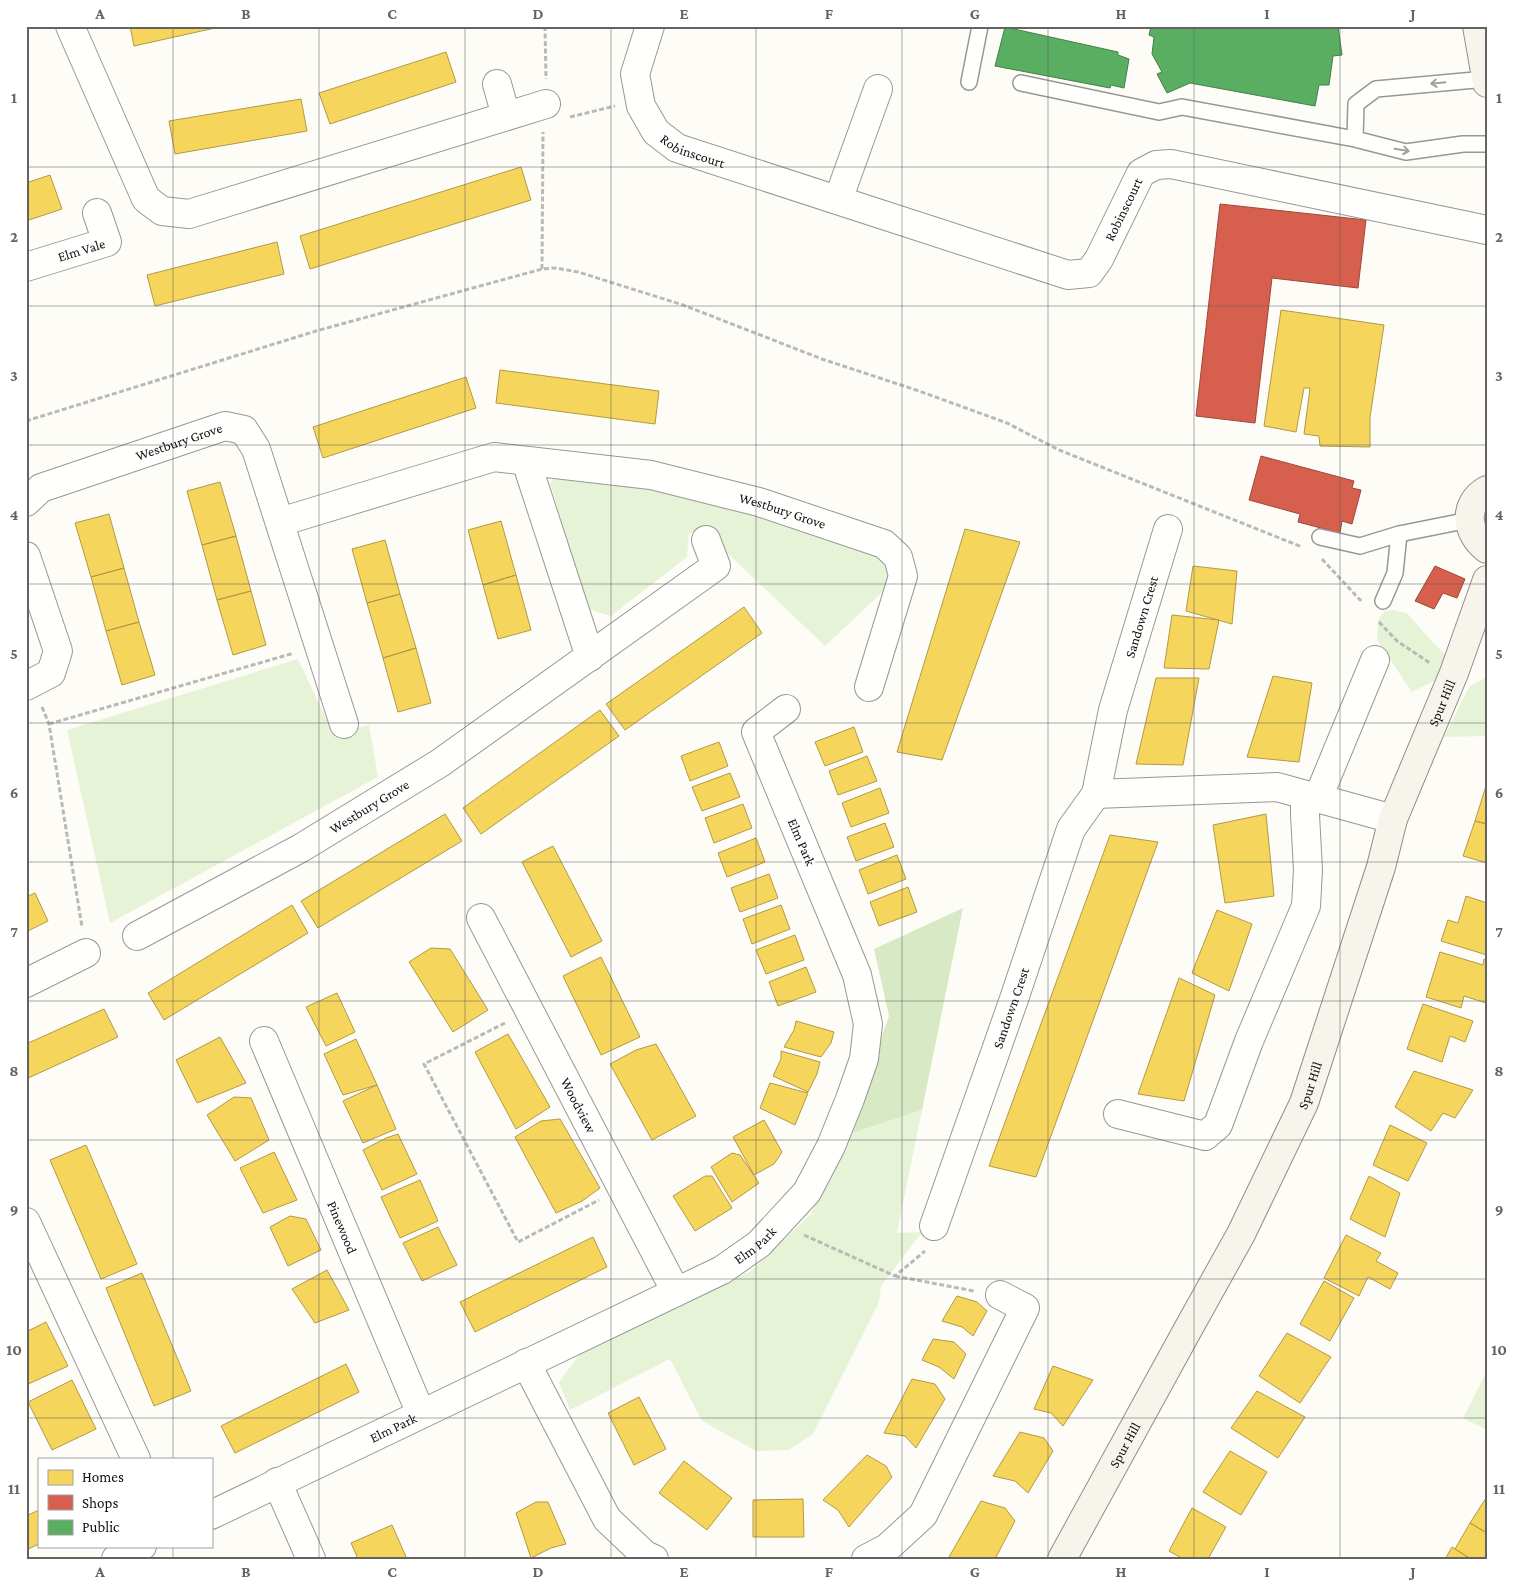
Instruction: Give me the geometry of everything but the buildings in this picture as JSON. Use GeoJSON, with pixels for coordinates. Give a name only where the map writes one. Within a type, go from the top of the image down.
{"type":"FeatureCollection","features":[{"type":"Feature","properties":{"kind":"street"},"geometry":{"type":"LineString","coordinates":[[70,26],[146,199],[162,211],[190,214],[546,104]]}},
{"type":"Feature","properties":{"kind":"street","name":"Robinscourt"},"geometry":{"type":"LineString","coordinates":[[650,26],[635,74],[641,106],[656,132],[677,148],[1068,276],[1089,273],[1099,259],[1141,173],[1156,165],[1171,164],[1487,230]]}},
{"type":"Feature","properties":{"kind":"street"},"geometry":{"type":"LineString","coordinates":[[1477,26],[1487,83]]}},
{"type":"Feature","properties":{"kind":"street"},"geometry":{"type":"LineString","coordinates":[[497,84],[506,116]]}},
{"type":"Feature","properties":{"kind":"street"},"geometry":{"type":"LineString","coordinates":[[838,200],[878,89]]}},
{"type":"Feature","properties":{"kind":"street","name":"Elm Vale"},"geometry":{"type":"LineString","coordinates":[[26,267],[107,242],[98,213]]}},
{"type":"Feature","properties":{"kind":"street","name":"Westbury Grove"},"geometry":{"type":"LineString","coordinates":[[26,502],[41,488],[224,426],[244,430],[256,449],[344,724]]}},
{"type":"Feature","properties":{"kind":"street","name":"Westbury Grove"},"geometry":{"type":"LineString","coordinates":[[280,522],[494,457],[650,475],[759,502],[884,544],[898,558],[902,576],[869,687]]}},
{"type":"Feature","properties":{"kind":"street"},"geometry":{"type":"LineString","coordinates":[[526,461],[590,657]]}},
{"type":"Feature","properties":{"kind":"street"},"geometry":{"type":"LineString","coordinates":[[1487,490],[1476,499],[1471,509],[1469,520],[1477,541],[1487,548]]}},
{"type":"Feature","properties":{"kind":"street","name":"Sandown Crest"},"geometry":{"type":"LineString","coordinates":[[934,1226],[1014,999],[1071,829],[1096,794],[1113,710],[1168,529]]}},
{"type":"Feature","properties":{"kind":"street","name":"Westbury Grove"},"geometry":{"type":"LineString","coordinates":[[137,936],[301,848],[440,763],[716,566],[706,540]]}},
{"type":"Feature","properties":{"kind":"street"},"geometry":{"type":"LineString","coordinates":[[26,556],[58,651],[51,674],[29,685]]}},
{"type":"Feature","properties":{"kind":"street","name":"Spur Hill"},"geometry":{"type":"LineString","coordinates":[[1062,1559],[1241,1234],[1304,1102],[1381,867],[1393,820],[1454,673],[1487,580]]}},
{"type":"Feature","properties":{"kind":"street"},"geometry":{"type":"LineString","coordinates":[[1118,1114],[1204,1136],[1218,1125],[1249,1041],[1306,906],[1308,870],[1304,815],[1375,660]]}},
{"type":"Feature","properties":{"kind":"street","name":"Elm Park"},"geometry":{"type":"LineString","coordinates":[[212,1514],[722,1270],[760,1244],[807,1192],[831,1146],[864,1059],[868,1024],[857,975],[756,732],[786,709]]}},
{"type":"Feature","properties":{"kind":"street"},"geometry":{"type":"LineString","coordinates":[[1096,794],[1277,787],[1393,820]]}},
{"type":"Feature","properties":{"kind":"street","name":"Woodview"},"geometry":{"type":"LineString","coordinates":[[482,918],[676,1292]]}},
{"type":"Feature","properties":{"kind":"street"},"geometry":{"type":"LineString","coordinates":[[26,983],[86,953]]}},
{"type":"Feature","properties":{"kind":"street","name":"Pinewood"},"geometry":{"type":"LineString","coordinates":[[264,1041],[421,1414]]}},
{"type":"Feature","properties":{"kind":"street"},"geometry":{"type":"LineString","coordinates":[[26,1222],[136,1458]]}},
{"type":"Feature","properties":{"kind":"street"},"geometry":{"type":"LineString","coordinates":[[866,1559],[886,1548],[924,1515],[1025,1308],[1000,1295]]}},
{"type":"Feature","properties":{"kind":"street"},"geometry":{"type":"LineString","coordinates":[[526,1364],[607,1519],[648,1557]]}},
{"type":"Feature","properties":{"kind":"street"},"geometry":{"type":"LineString","coordinates":[[277,1482],[311,1559]]}},
{"type":"Feature","properties":{"kind":"street"},"geometry":{"type":"LineString","coordinates":[[116,1559],[138,1548]]}},
{"type":"Feature","properties":{"kind":"lane"},"geometry":{"type":"LineString","coordinates":[[969,82],[980,26]]}},
{"type":"Feature","properties":{"kind":"lane"},"geometry":{"type":"LineString","coordinates":[[1355,139],[1356,104],[1376,89],[1486,79]]}},
{"type":"Feature","properties":{"kind":"lane"},"geometry":{"type":"LineString","coordinates":[[1021,83],[1159,112],[1182,108],[1355,139],[1406,152],[1463,144],[1487,144]]}},
{"type":"Feature","properties":{"kind":"lane"},"geometry":{"type":"LineString","coordinates":[[1320,537],[1360,546],[1399,534],[1469,520]]}},
{"type":"Feature","properties":{"kind":"lane"},"geometry":{"type":"LineString","coordinates":[[1384,601],[1395,573],[1399,534]]}},
{"type":"Feature","properties":{"kind":"path"},"geometry":{"type":"LineString","coordinates":[[542,269],[543,123],[546,104],[545,26]]}},
{"type":"Feature","properties":{"kind":"path"},"geometry":{"type":"LineString","coordinates":[[569,117],[640,99]]}},
{"type":"Feature","properties":{"kind":"path"},"geometry":{"type":"LineString","coordinates":[[26,420],[316,331],[542,269],[556,268],[578,272],[683,305],[822,359],[1007,422],[1059,450],[1307,549]]}},
{"type":"Feature","properties":{"kind":"path"},"geometry":{"type":"LineString","coordinates":[[1316,553],[1366,607]]}},
{"type":"Feature","properties":{"kind":"path"},"geometry":{"type":"LineString","coordinates":[[1378,620],[1397,641],[1430,663],[1454,673]]}},
{"type":"Feature","properties":{"kind":"path"},"geometry":{"type":"LineString","coordinates":[[49,724],[318,645]]}},
{"type":"Feature","properties":{"kind":"path"},"geometry":{"type":"LineString","coordinates":[[29,685],[49,724],[86,953]]}},
{"type":"Feature","properties":{"kind":"path"},"geometry":{"type":"LineString","coordinates":[[530,1010],[424,1064],[518,1242],[622,1188]]}},
{"type":"Feature","properties":{"kind":"path"},"geometry":{"type":"LineString","coordinates":[[779,1223],[896,1276],[1000,1295]]}},
{"type":"Feature","properties":{"kind":"path"},"geometry":{"type":"LineString","coordinates":[[896,1276],[939,1240],[934,1226]]}},
{"type":"Feature","properties":{"kind":"green space"},"geometry":{"type":"Polygon","coordinates":[[[559,473],[651,480],[881,552],[890,562],[890,585],[825,646],[702,529],[689,534],[687,557],[611,616],[588,609],[550,483],[559,473]]]}},
{"type":"Feature","properties":{"kind":"green space"},"geometry":{"type":"Polygon","coordinates":[[[1394,610],[1408,614],[1447,656],[1438,679],[1412,692],[1377,640],[1378,620],[1385,611],[1394,610]]]}},
{"type":"Feature","properties":{"kind":"green space"},"geometry":{"type":"Polygon","coordinates":[[[298,659],[333,733],[369,725],[378,777],[110,923],[67,730],[298,659]]]}},
{"type":"Feature","properties":{"kind":"green space"},"geometry":{"type":"Polygon","coordinates":[[[1487,677],[1487,736],[1444,737],[1469,687],[1487,677]]]}},
{"type":"Feature","properties":{"kind":"green space"},"geometry":{"type":"Polygon","coordinates":[[[963,908],[922,1110],[846,1135],[889,1016],[874,949],[963,908]]]}},
{"type":"Feature","properties":{"kind":"green space"},"geometry":{"type":"Polygon","coordinates":[[[922,1110],[897,1233],[922,1232],[881,1286],[879,1302],[813,1434],[788,1450],[756,1451],[702,1421],[670,1359],[570,1410],[559,1382],[580,1354],[751,1271],[811,1214],[846,1135],[922,1110]]]}},
{"type":"Feature","properties":{"kind":"green space"},"geometry":{"type":"Polygon","coordinates":[[[1487,1371],[1487,1430],[1463,1418],[1487,1371]]]}}]}
